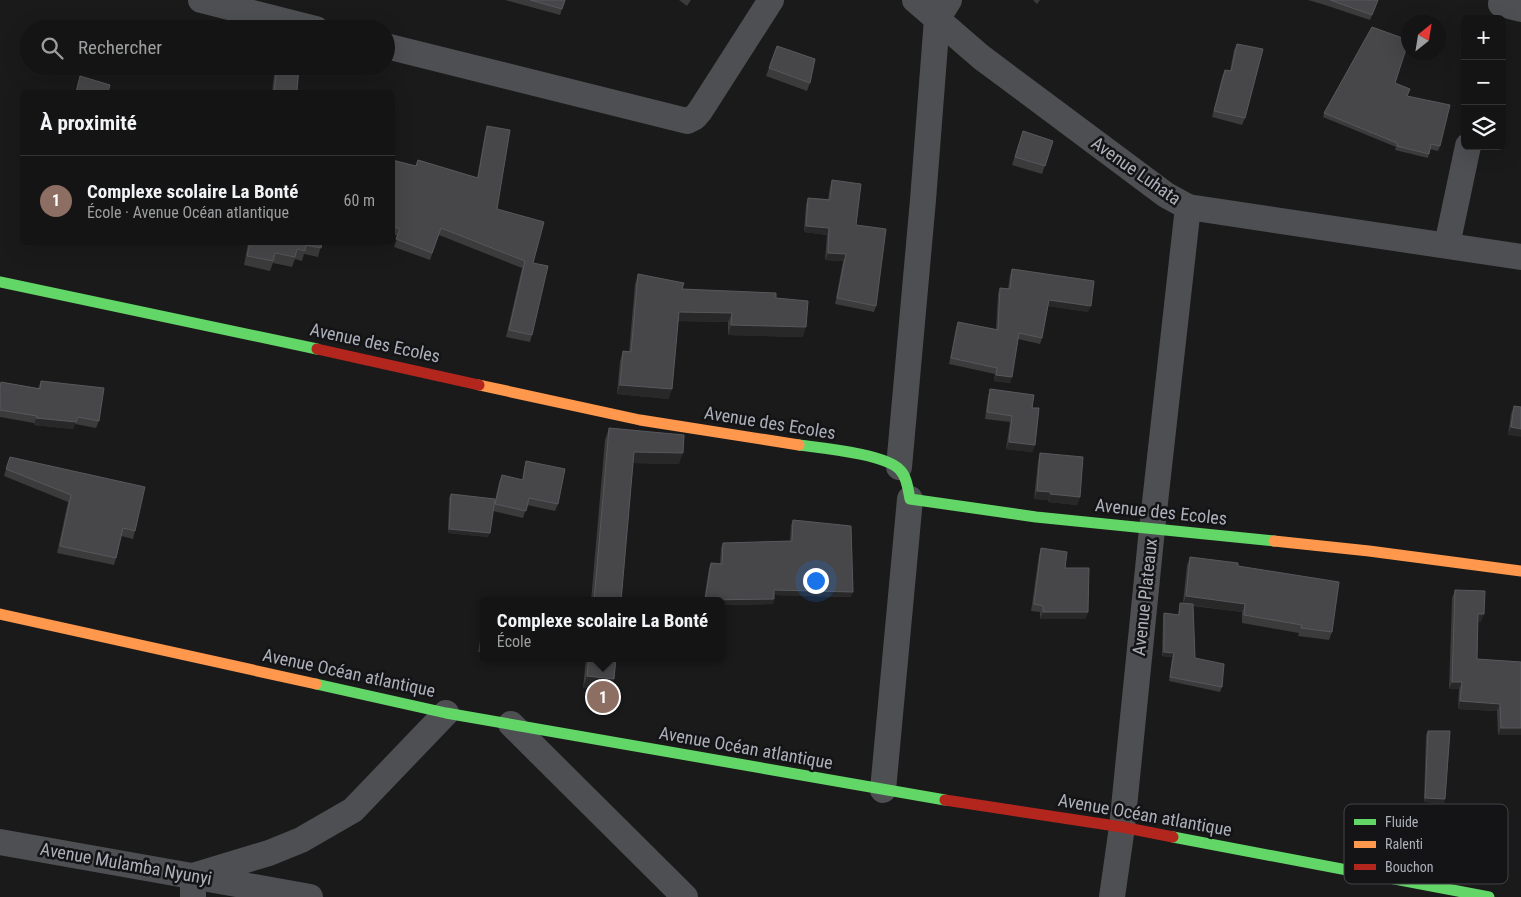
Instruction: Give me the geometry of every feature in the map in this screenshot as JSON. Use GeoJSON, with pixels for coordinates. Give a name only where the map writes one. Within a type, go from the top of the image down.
{"type":"FeatureCollection","features":[{"type":"Feature","properties":{"kind":"street"},"geometry":{"type":"LineString","coordinates":[[202,0],[281,20]]}},
{"type":"Feature","properties":{"kind":"street"},"geometry":{"type":"LineString","coordinates":[[395,48],[688,121],[696,117],[771,0]]}},
{"type":"Feature","properties":{"kind":"street","name":"Avenue Luhata"},"geometry":{"type":"LineString","coordinates":[[915,0],[943,10],[1004,74],[1166,195],[1188,207],[1521,257]]}},
{"type":"Feature","properties":{"kind":"street"},"geometry":{"type":"LineString","coordinates":[[883,790],[910,499],[906,480],[899,467],[923,200],[943,10]]}},
{"type":"Feature","properties":{"kind":"street"},"geometry":{"type":"LineString","coordinates":[[1447,246],[1467,150]]}},
{"type":"Feature","properties":{"kind":"street","name":"Avenue Plateaux"},"geometry":{"type":"LineString","coordinates":[[1112,897],[1122,827],[1152,529],[1188,207]]}},
{"type":"Feature","properties":{"kind":"street","name":"Avenue des Ecoles"},"geometry":{"type":"LineString","coordinates":[[0,282],[245,333],[640,420],[848,452],[899,467]]}},
{"type":"Feature","properties":{"kind":"street","name":"Avenue des Ecoles"},"geometry":{"type":"LineString","coordinates":[[910,499],[1036,517],[1369,551],[1521,572]]}},
{"type":"Feature","properties":{"kind":"street","name":"Avenue Océan atlantique"},"geometry":{"type":"LineString","coordinates":[[0,614],[446,713],[883,790],[1122,827],[1344,869]]}},
{"type":"Feature","properties":{"kind":"street"},"geometry":{"type":"LineString","coordinates":[[193,887],[301,840],[353,810],[446,713]]}},
{"type":"Feature","properties":{"kind":"street"},"geometry":{"type":"LineString","coordinates":[[511,724],[685,897]]}},
{"type":"Feature","properties":{"kind":"street","name":"Avenue Mulamba Nyunyi"},"geometry":{"type":"LineString","coordinates":[[0,842],[193,887],[310,897]]}},
{"type":"Feature","properties":{"kind":"street","name":"Avenue Océan atlantique"},"geometry":{"type":"LineString","coordinates":[[1421,884],[1489,897]]}},
{"type":"Feature","properties":{"kind":"building"},"geometry":{"type":"Polygon","coordinates":[[[530,0],[565,0],[562,9],[530,0]]]}},
{"type":"Feature","properties":{"kind":"building"},"geometry":{"type":"Polygon","coordinates":[[[1330,0],[1378,0],[1372,15],[1330,0]]]}},
{"type":"Feature","properties":{"kind":"building"},"geometry":{"type":"Polygon","coordinates":[[[1372,27],[1401,37],[1402,60],[1395,83],[1410,89],[1407,96],[1450,105],[1440,146],[1431,144],[1429,154],[1397,146],[1397,143],[1324,113],[1372,27]]]}},
{"type":"Feature","properties":{"kind":"building"},"geometry":{"type":"Polygon","coordinates":[[[1237,44],[1263,49],[1245,118],[1214,111],[1225,70],[1231,71],[1237,44]]]}},
{"type":"Feature","properties":{"kind":"building"},"geometry":{"type":"Polygon","coordinates":[[[777,46],[815,59],[810,83],[769,68],[777,46]]]}},
{"type":"Feature","properties":{"kind":"building"},"geometry":{"type":"Polygon","coordinates":[[[276,75],[298,75],[297,90],[274,90],[276,75]]]}},
{"type":"Feature","properties":{"kind":"building"},"geometry":{"type":"Polygon","coordinates":[[[80,76],[110,85],[109,90],[76,90],[80,76]]]}},
{"type":"Feature","properties":{"kind":"building"},"geometry":{"type":"Polygon","coordinates":[[[487,126],[510,130],[497,209],[544,222],[533,263],[548,266],[532,335],[509,330],[525,261],[441,228],[432,253],[396,239],[400,229],[395,227],[395,161],[416,166],[418,160],[478,178],[487,126]]]}},
{"type":"Feature","properties":{"kind":"building"},"geometry":{"type":"Polygon","coordinates":[[[1023,131],[1053,141],[1045,166],[1015,157],[1023,131]]]}},
{"type":"Feature","properties":{"kind":"building"},"geometry":{"type":"Polygon","coordinates":[[[832,180],[861,184],[856,225],[886,229],[876,306],[837,298],[846,254],[828,253],[829,228],[806,226],[808,198],[830,200],[832,180]]]}},
{"type":"Feature","properties":{"kind":"building"},"geometry":{"type":"Polygon","coordinates":[[[249,245],[306,245],[305,251],[297,249],[295,257],[275,253],[273,261],[247,256],[249,245]]]}},
{"type":"Feature","properties":{"kind":"building"},"geometry":{"type":"Polygon","coordinates":[[[306,245],[322,245],[321,248],[306,245]]]}},
{"type":"Feature","properties":{"kind":"building"},"geometry":{"type":"Polygon","coordinates":[[[1012,269],[1094,281],[1091,306],[1049,300],[1042,338],[1019,333],[1012,377],[996,375],[997,368],[951,358],[958,322],[998,330],[1000,288],[1010,289],[1012,269]]]}},
{"type":"Feature","properties":{"kind":"building"},"geometry":{"type":"Polygon","coordinates":[[[638,274],[684,283],[682,289],[776,293],[776,298],[808,301],[806,327],[731,325],[732,313],[679,312],[672,389],[620,385],[623,351],[631,352],[638,274]]]}},
{"type":"Feature","properties":{"kind":"building"},"geometry":{"type":"Polygon","coordinates":[[[41,381],[104,388],[99,421],[78,417],[76,422],[36,418],[37,416],[0,410],[1,382],[40,389],[41,381]]]}},
{"type":"Feature","properties":{"kind":"building"},"geometry":{"type":"Polygon","coordinates":[[[990,389],[1034,395],[1032,408],[1039,408],[1035,445],[1009,442],[1012,416],[987,412],[990,389]]]}},
{"type":"Feature","properties":{"kind":"building"},"geometry":{"type":"Polygon","coordinates":[[[1514,406],[1521,407],[1521,429],[1511,427],[1514,406]]]}},
{"type":"Feature","properties":{"kind":"building"},"geometry":{"type":"Polygon","coordinates":[[[609,428],[684,435],[683,453],[634,452],[621,597],[594,597],[609,428]]]}},
{"type":"Feature","properties":{"kind":"building"},"geometry":{"type":"Polygon","coordinates":[[[1040,453],[1083,457],[1080,497],[1037,491],[1040,453]]]}},
{"type":"Feature","properties":{"kind":"building"},"geometry":{"type":"Polygon","coordinates":[[[10,457],[145,487],[135,531],[123,528],[116,558],[60,546],[71,495],[6,469],[10,457]]]}},
{"type":"Feature","properties":{"kind":"building"},"geometry":{"type":"Polygon","coordinates":[[[526,461],[565,469],[558,504],[529,498],[526,511],[495,504],[502,475],[523,480],[526,461]]]}},
{"type":"Feature","properties":{"kind":"building"},"geometry":{"type":"Polygon","coordinates":[[[451,494],[495,499],[490,533],[449,529],[451,494]]]}},
{"type":"Feature","properties":{"kind":"building"},"geometry":{"type":"Polygon","coordinates":[[[793,520],[851,526],[853,592],[774,590],[774,599],[725,600],[725,597],[705,597],[711,563],[722,564],[723,543],[792,541],[793,520]]]}},
{"type":"Feature","properties":{"kind":"building"},"geometry":{"type":"Polygon","coordinates":[[[1041,548],[1067,552],[1065,568],[1089,568],[1088,612],[1043,612],[1043,606],[1034,604],[1041,548]]]}},
{"type":"Feature","properties":{"kind":"building"},"geometry":{"type":"Polygon","coordinates":[[[1190,557],[1238,563],[1238,566],[1339,582],[1332,632],[1301,628],[1302,625],[1244,615],[1245,604],[1186,596],[1190,557]]]}},
{"type":"Feature","properties":{"kind":"building"},"geometry":{"type":"Polygon","coordinates":[[[1455,590],[1485,591],[1484,614],[1478,614],[1477,659],[1521,662],[1521,728],[1501,728],[1500,704],[1460,701],[1462,682],[1452,682],[1455,590]]]}},
{"type":"Feature","properties":{"kind":"building"},"geometry":{"type":"Polygon","coordinates":[[[1180,603],[1193,604],[1195,658],[1224,664],[1222,687],[1170,677],[1174,653],[1164,652],[1164,613],[1179,615],[1180,603]]]}},
{"type":"Feature","properties":{"kind":"building"},"geometry":{"type":"Polygon","coordinates":[[[589,662],[616,662],[614,679],[587,676],[589,662]]]}},
{"type":"Feature","properties":{"kind":"building"},"geometry":{"type":"Polygon","coordinates":[[[1428,731],[1450,731],[1445,799],[1425,798],[1428,731]]]}},
{"type":"Feature","properties":{"kind":"traffic: fast"},"geometry":{"type":"LineString","coordinates":[[0,282],[317,349]]}},
{"type":"Feature","properties":{"kind":"traffic: fast"},"geometry":{"type":"LineString","coordinates":[[799,445],[868,456],[893,464],[904,476],[910,499],[1036,517],[1274,541]]}},
{"type":"Feature","properties":{"kind":"traffic: fast"},"geometry":{"type":"LineString","coordinates":[[316,684],[446,713],[945,800]]}},
{"type":"Feature","properties":{"kind":"traffic: fast"},"geometry":{"type":"LineString","coordinates":[[1173,837],[1344,869]]}},
{"type":"Feature","properties":{"kind":"traffic: fast"},"geometry":{"type":"LineString","coordinates":[[1421,884],[1489,897]]}},
{"type":"Feature","properties":{"kind":"traffic: slow"},"geometry":{"type":"LineString","coordinates":[[479,385],[640,420],[799,445]]}},
{"type":"Feature","properties":{"kind":"traffic: slow"},"geometry":{"type":"LineString","coordinates":[[1274,541],[1369,551],[1521,571]]}},
{"type":"Feature","properties":{"kind":"traffic: slow"},"geometry":{"type":"LineString","coordinates":[[0,614],[316,684]]}},
{"type":"Feature","properties":{"kind":"traffic: jam"},"geometry":{"type":"LineString","coordinates":[[317,349],[479,385]]}},
{"type":"Feature","properties":{"kind":"traffic: jam"},"geometry":{"type":"LineString","coordinates":[[945,800],[1122,827],[1173,837]]}},
{"type":"Feature","properties":{"kind":"place","name":"Complexe scolaire La Bonté"},"geometry":{"type":"Point","coordinates":[603,697]}}]}
